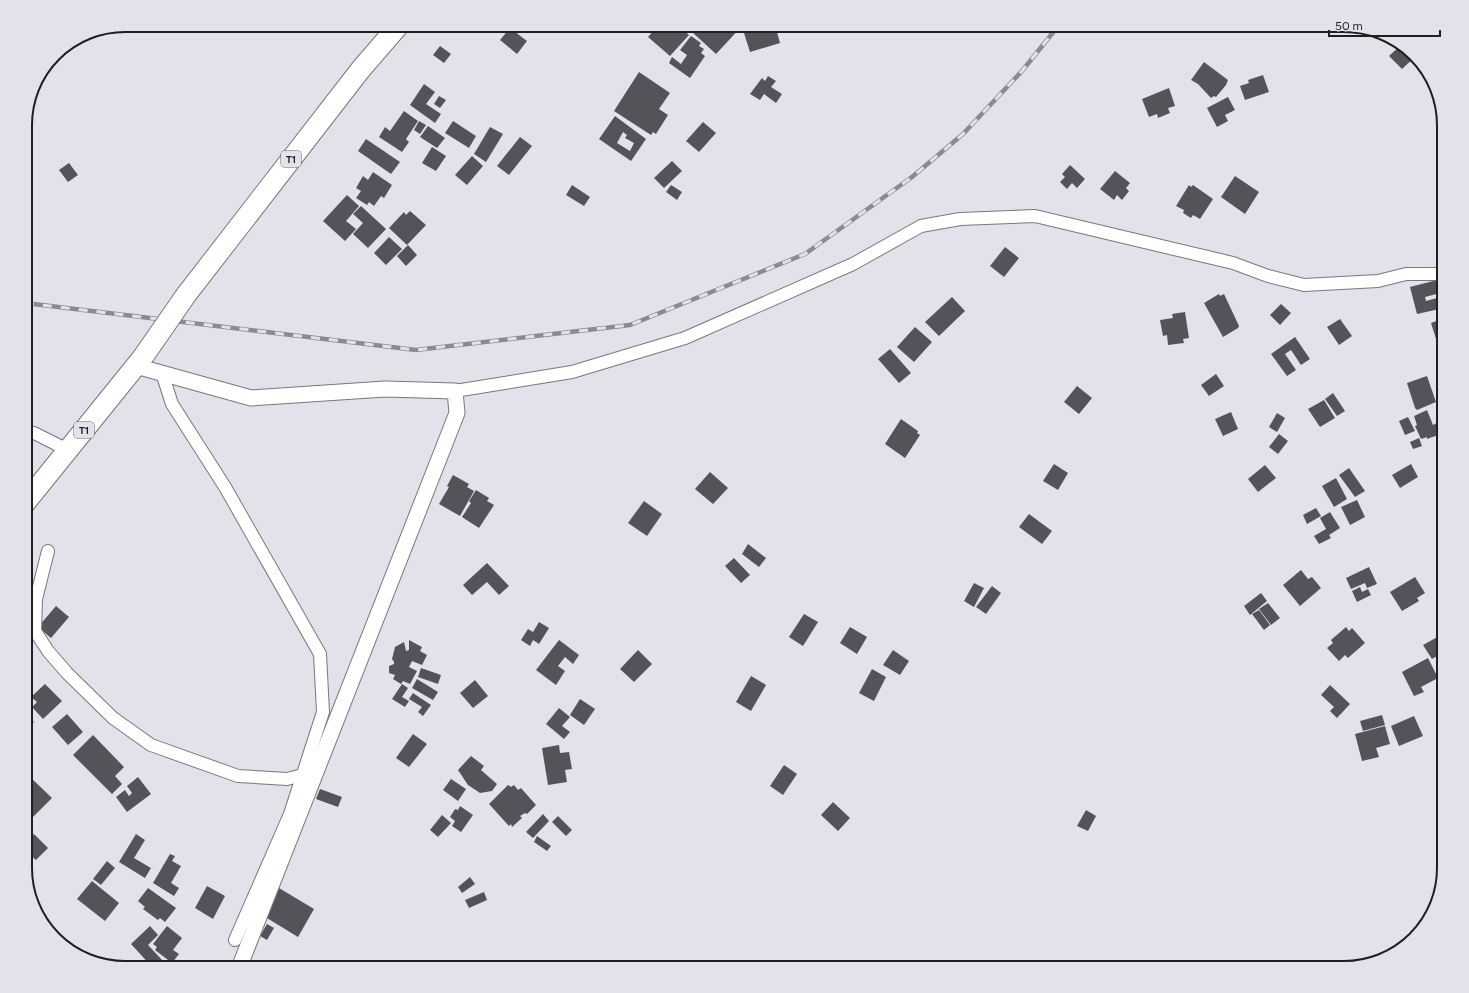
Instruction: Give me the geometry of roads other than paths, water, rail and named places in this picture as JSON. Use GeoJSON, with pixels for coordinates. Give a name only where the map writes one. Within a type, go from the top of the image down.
{"type":"FeatureCollection","features":[{"type":"Feature","properties":{"kind":"highway","name":"T1"},"geometry":{"type":"LineString","coordinates":[[32,494],[140,361],[186,296],[361,69],[393,32]]}},
{"type":"Feature","properties":{"kind":"street"},"geometry":{"type":"LineString","coordinates":[[140,361],[162,374],[251,398],[385,389],[455,391],[572,372],[685,338],[853,264],[921,226],[960,219],[1035,216],[1233,263],[1268,276],[1304,285],[1378,281],[1406,274],[1437,274]]}},
{"type":"Feature","properties":{"kind":"street"},"geometry":{"type":"LineString","coordinates":[[162,374],[172,404],[225,487],[320,654],[323,712],[290,814],[234,940]]}},
{"type":"Feature","properties":{"kind":"street"},"geometry":{"type":"LineString","coordinates":[[242,961],[457,414],[455,391]]}},
{"type":"Feature","properties":{"kind":"street"},"geometry":{"type":"LineString","coordinates":[[32,433],[68,450]]}},
{"type":"Feature","properties":{"kind":"street"},"geometry":{"type":"LineString","coordinates":[[48,551],[36,599],[35,631],[48,651],[67,673],[113,718],[151,745],[238,776],[288,779],[303,775]]}},
{"type":"Feature","properties":{"kind":"railway"},"geometry":{"type":"LineString","coordinates":[[32,304],[416,350],[630,325],[805,254],[912,177],[963,134],[1022,71],[1053,32]]}}]}
